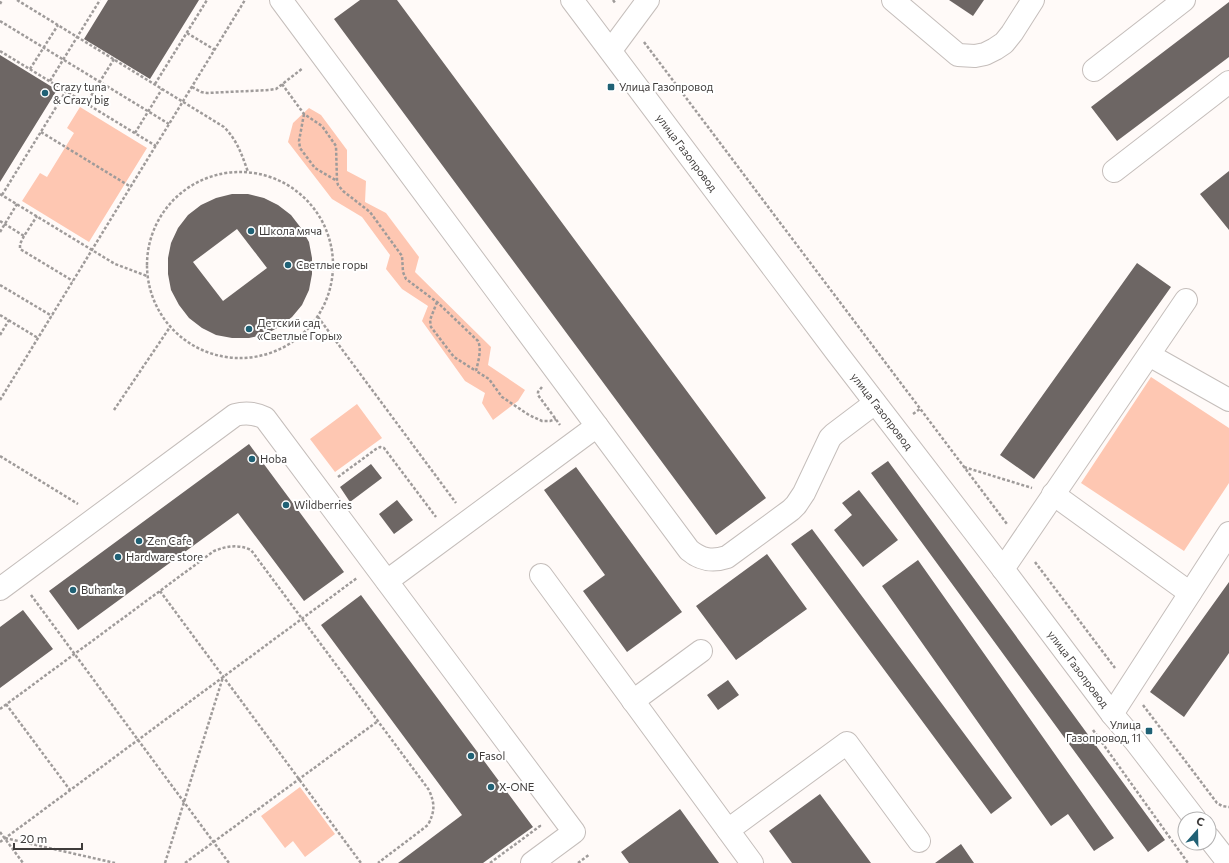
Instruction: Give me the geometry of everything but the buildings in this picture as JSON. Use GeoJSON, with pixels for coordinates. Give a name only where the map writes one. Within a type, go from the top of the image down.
{"type":"FeatureCollection","features":[{"type":"Feature","properties":{"kind":"street"},"geometry":{"type":"LineString","coordinates":[[281,0],[689,550],[701,558],[715,560],[727,557],[791,510],[804,493],[830,438],[837,431],[875,403]]}},
{"type":"Feature","properties":{"kind":"street","name":"улица Газопровод"},"geometry":{"type":"LineString","coordinates":[[572,0],[875,403],[1112,714],[1189,811]]}},
{"type":"Feature","properties":{"kind":"street"},"geometry":{"type":"LineString","coordinates":[[611,50],[648,0]]}},
{"type":"Feature","properties":{"kind":"street"},"geometry":{"type":"LineString","coordinates":[[893,0],[958,55],[975,56],[995,50],[1004,43],[1033,0]]}},
{"type":"Feature","properties":{"kind":"street"},"geometry":{"type":"LineString","coordinates":[[1094,70],[1184,0]]}},
{"type":"Feature","properties":{"kind":"street"},"geometry":{"type":"LineString","coordinates":[[1114,171],[1229,82]]}},
{"type":"Feature","properties":{"kind":"street"},"geometry":{"type":"LineString","coordinates":[[1002,569],[1186,300]]}},
{"type":"Feature","properties":{"kind":"street"},"geometry":{"type":"LineString","coordinates":[[1149,355],[1229,400]]}},
{"type":"Feature","properties":{"kind":"street"},"geometry":{"type":"LineString","coordinates":[[0,589],[235,415],[241,413],[254,414],[265,418],[574,832],[532,863]]}},
{"type":"Feature","properties":{"kind":"street"},"geometry":{"type":"LineString","coordinates":[[387,581],[597,426]]}},
{"type":"Feature","properties":{"kind":"street"},"geometry":{"type":"LineString","coordinates":[[1053,494],[1190,593]]}},
{"type":"Feature","properties":{"kind":"street"},"geometry":{"type":"LineString","coordinates":[[1112,714],[1229,533]]}},
{"type":"Feature","properties":{"kind":"street"},"geometry":{"type":"LineString","coordinates":[[541,575],[752,863]]}},
{"type":"Feature","properties":{"kind":"street"},"geometry":{"type":"LineString","coordinates":[[633,701],[701,651]]}},
{"type":"Feature","properties":{"kind":"street"},"geometry":{"type":"LineString","coordinates":[[728,830],[847,743],[919,841]]}},
{"type":"Feature","properties":{"kind":"street"},"geometry":{"type":"LineString","coordinates":[[1217,848],[1227,861]]}},
{"type":"Feature","properties":{"kind":"path"},"geometry":{"type":"LineString","coordinates":[[0,4],[2,0]]}},
{"type":"Feature","properties":{"kind":"path"},"geometry":{"type":"LineString","coordinates":[[17,0],[224,127],[238,144],[248,172]]}},
{"type":"Feature","properties":{"kind":"path"},"geometry":{"type":"LineString","coordinates":[[50,82],[100,0]]}},
{"type":"Feature","properties":{"kind":"path"},"geometry":{"type":"LineString","coordinates":[[155,84],[207,0]]}},
{"type":"Feature","properties":{"kind":"path"},"geometry":{"type":"LineString","coordinates":[[0,400],[246,0]]}},
{"type":"Feature","properties":{"kind":"path"},"geometry":{"type":"LineString","coordinates":[[613,0],[1020,542]]}},
{"type":"Feature","properties":{"kind":"path"},"geometry":{"type":"LineString","coordinates":[[0,20],[169,124]]}},
{"type":"Feature","properties":{"kind":"path"},"geometry":{"type":"LineString","coordinates":[[30,69],[58,25]]}},
{"type":"Feature","properties":{"kind":"path"},"geometry":{"type":"LineString","coordinates":[[187,33],[215,50]]}},
{"type":"Feature","properties":{"kind":"path"},"geometry":{"type":"LineString","coordinates":[[0,51],[156,146]]}},
{"type":"Feature","properties":{"kind":"path"},"geometry":{"type":"LineString","coordinates":[[192,87],[204,93],[276,89],[322,55]]}},
{"type":"Feature","properties":{"kind":"path"},"geometry":{"type":"LineString","coordinates":[[86,104],[114,59]]}},
{"type":"Feature","properties":{"kind":"path"},"geometry":{"type":"LineString","coordinates":[[282,84],[304,114],[320,124],[336,144],[337,181],[342,192],[370,212],[402,256],[403,272],[406,280],[437,302],[478,342],[480,348],[476,371]]}},
{"type":"Feature","properties":{"kind":"path"},"geometry":{"type":"LineString","coordinates":[[135,133],[162,89]]}},
{"type":"Feature","properties":{"kind":"path"},"geometry":{"type":"LineString","coordinates":[[66,91],[1,194],[115,264],[147,276]]}},
{"type":"Feature","properties":{"kind":"path"},"geometry":{"type":"LineString","coordinates":[[304,114],[299,141],[302,152],[315,168],[337,181]]}},
{"type":"Feature","properties":{"kind":"path"},"geometry":{"type":"LineString","coordinates":[[41,132],[131,187]]}},
{"type":"Feature","properties":{"kind":"path"},"geometry":{"type":"LineString","coordinates":[[248,172],[275,178],[299,192],[318,212],[330,237],[334,265],[330,292],[318,317],[299,338],[274,352],[247,358],[218,356],[192,345],[170,327],[155,303],[147,276],[148,248],[157,222],[173,200],[195,183],[221,173],[248,172]]}},
{"type":"Feature","properties":{"kind":"path"},"geometry":{"type":"LineString","coordinates":[[0,232],[17,204]]}},
{"type":"Feature","properties":{"kind":"path"},"geometry":{"type":"LineString","coordinates":[[37,216],[24,236],[20,244],[20,249],[73,282]]}},
{"type":"Feature","properties":{"kind":"path"},"geometry":{"type":"LineString","coordinates":[[0,222],[24,236]]}},
{"type":"Feature","properties":{"kind":"path"},"geometry":{"type":"LineString","coordinates":[[0,285],[52,316]]}},
{"type":"Feature","properties":{"kind":"path"},"geometry":{"type":"LineString","coordinates":[[437,302],[430,320],[431,327],[454,357],[489,380],[502,397],[529,415],[542,421],[556,419]]}},
{"type":"Feature","properties":{"kind":"path"},"geometry":{"type":"LineString","coordinates":[[0,315],[38,338]]}},
{"type":"Feature","properties":{"kind":"path"},"geometry":{"type":"LineString","coordinates":[[318,317],[454,500]]}},
{"type":"Feature","properties":{"kind":"path"},"geometry":{"type":"LineString","coordinates":[[0,335],[9,320]]}},
{"type":"Feature","properties":{"kind":"path"},"geometry":{"type":"LineString","coordinates":[[114,410],[170,327]]}},
{"type":"Feature","properties":{"kind":"path"},"geometry":{"type":"LineString","coordinates":[[320,490],[376,449],[382,448],[386,450],[437,519]]}},
{"type":"Feature","properties":{"kind":"path"},"geometry":{"type":"LineString","coordinates":[[0,456],[98,516]]}},
{"type":"Feature","properties":{"kind":"path"},"geometry":{"type":"LineString","coordinates":[[963,466],[1053,494]]}},
{"type":"Feature","properties":{"kind":"path"},"geometry":{"type":"LineString","coordinates":[[0,709],[214,552],[224,547],[239,546],[251,550],[429,790],[433,799],[434,808],[428,825],[378,863]]}},
{"type":"Feature","properties":{"kind":"path"},"geometry":{"type":"LineString","coordinates":[[352,573],[356,579]]}},
{"type":"Feature","properties":{"kind":"path"},"geometry":{"type":"LineString","coordinates":[[0,842],[352,582]]}},
{"type":"Feature","properties":{"kind":"path"},"geometry":{"type":"LineString","coordinates":[[160,591],[361,863]]}},
{"type":"Feature","properties":{"kind":"path"},"geometry":{"type":"LineString","coordinates":[[35,601],[229,863]]}},
{"type":"Feature","properties":{"kind":"path"},"geometry":{"type":"LineString","coordinates":[[165,863],[224,677]]}},
{"type":"Feature","properties":{"kind":"path"},"geometry":{"type":"LineString","coordinates":[[6,704],[70,790]]}},
{"type":"Feature","properties":{"kind":"path"},"geometry":{"type":"LineString","coordinates":[[185,863],[378,721]]}},
{"type":"Feature","properties":{"kind":"path"},"geometry":{"type":"LineString","coordinates":[[491,863],[540,826],[535,820]]}},
{"type":"Feature","properties":{"kind":"path"},"geometry":{"type":"LineString","coordinates":[[0,832],[23,863]]}},
{"type":"Feature","properties":{"kind":"path"},"geometry":{"type":"LineString","coordinates":[[4,838],[115,863]]}},
{"type":"Feature","properties":{"kind":"path"},"geometry":{"type":"LineString","coordinates":[[1172,839],[1188,863]]}},
{"type":"Feature","properties":{"kind":"path"},"geometry":{"type":"LineString","coordinates":[[578,863],[590,854]]}},
{"type":"Feature","properties":{"kind":"shaded area"},"geometry":{"type":"Polygon","coordinates":[[[80,107],[147,148],[89,242],[22,201],[40,173],[47,177],[74,133],[67,128],[80,107]]]}},
{"type":"Feature","properties":{"kind":"shaded area"},"geometry":{"type":"Polygon","coordinates":[[[309,108],[321,115],[347,150],[347,171],[366,181],[365,202],[386,213],[419,257],[415,272],[491,347],[488,365],[525,390],[518,401],[493,420],[482,403],[485,393],[465,381],[422,321],[428,306],[402,289],[386,269],[390,255],[362,217],[332,199],[288,142],[293,123],[309,108]]]}},
{"type":"Feature","properties":{"kind":"shaded area"},"geometry":{"type":"Polygon","coordinates":[[[1151,377],[1229,428],[1229,483],[1184,551],[1081,483],[1151,377]]]}},
{"type":"Feature","properties":{"kind":"shaded area"},"geometry":{"type":"Polygon","coordinates":[[[357,404],[382,438],[335,472],[310,439],[357,404]]]}},
{"type":"Feature","properties":{"kind":"shaded area"},"geometry":{"type":"Polygon","coordinates":[[[300,787],[335,834],[305,857],[293,841],[285,848],[261,816],[300,787]]]}},
{"type":"Feature","properties":{"kind":"place","name":"Улица Газопровод"},"geometry":{"type":"Point","coordinates":[611,87]}},
{"type":"Feature","properties":{"kind":"place","name":"Crazy tuna & Crazy big"},"geometry":{"type":"Point","coordinates":[45,93]}},
{"type":"Feature","properties":{"kind":"place","name":"Школа мяча"},"geometry":{"type":"Point","coordinates":[251,231]}},
{"type":"Feature","properties":{"kind":"place","name":"Светлые горы"},"geometry":{"type":"Point","coordinates":[288,265]}},
{"type":"Feature","properties":{"kind":"place","name":"Детский сад «Светлые Горы»"},"geometry":{"type":"Point","coordinates":[249,329]}},
{"type":"Feature","properties":{"kind":"place","name":"Hoba"},"geometry":{"type":"Point","coordinates":[252,459]}},
{"type":"Feature","properties":{"kind":"place","name":"Wildberries"},"geometry":{"type":"Point","coordinates":[286,505]}},
{"type":"Feature","properties":{"kind":"place","name":"Zen Cafe"},"geometry":{"type":"Point","coordinates":[139,541]}},
{"type":"Feature","properties":{"kind":"place","name":"Hardware store"},"geometry":{"type":"Point","coordinates":[118,557]}},
{"type":"Feature","properties":{"kind":"place","name":"Buhanka"},"geometry":{"type":"Point","coordinates":[73,590]}},
{"type":"Feature","properties":{"kind":"place","name":"Улица Газопровод, 11"},"geometry":{"type":"Point","coordinates":[1149,731]}},
{"type":"Feature","properties":{"kind":"place","name":"Fasol"},"geometry":{"type":"Point","coordinates":[471,756]}},
{"type":"Feature","properties":{"kind":"place","name":"X-ONE"},"geometry":{"type":"Point","coordinates":[491,787]}}]}
